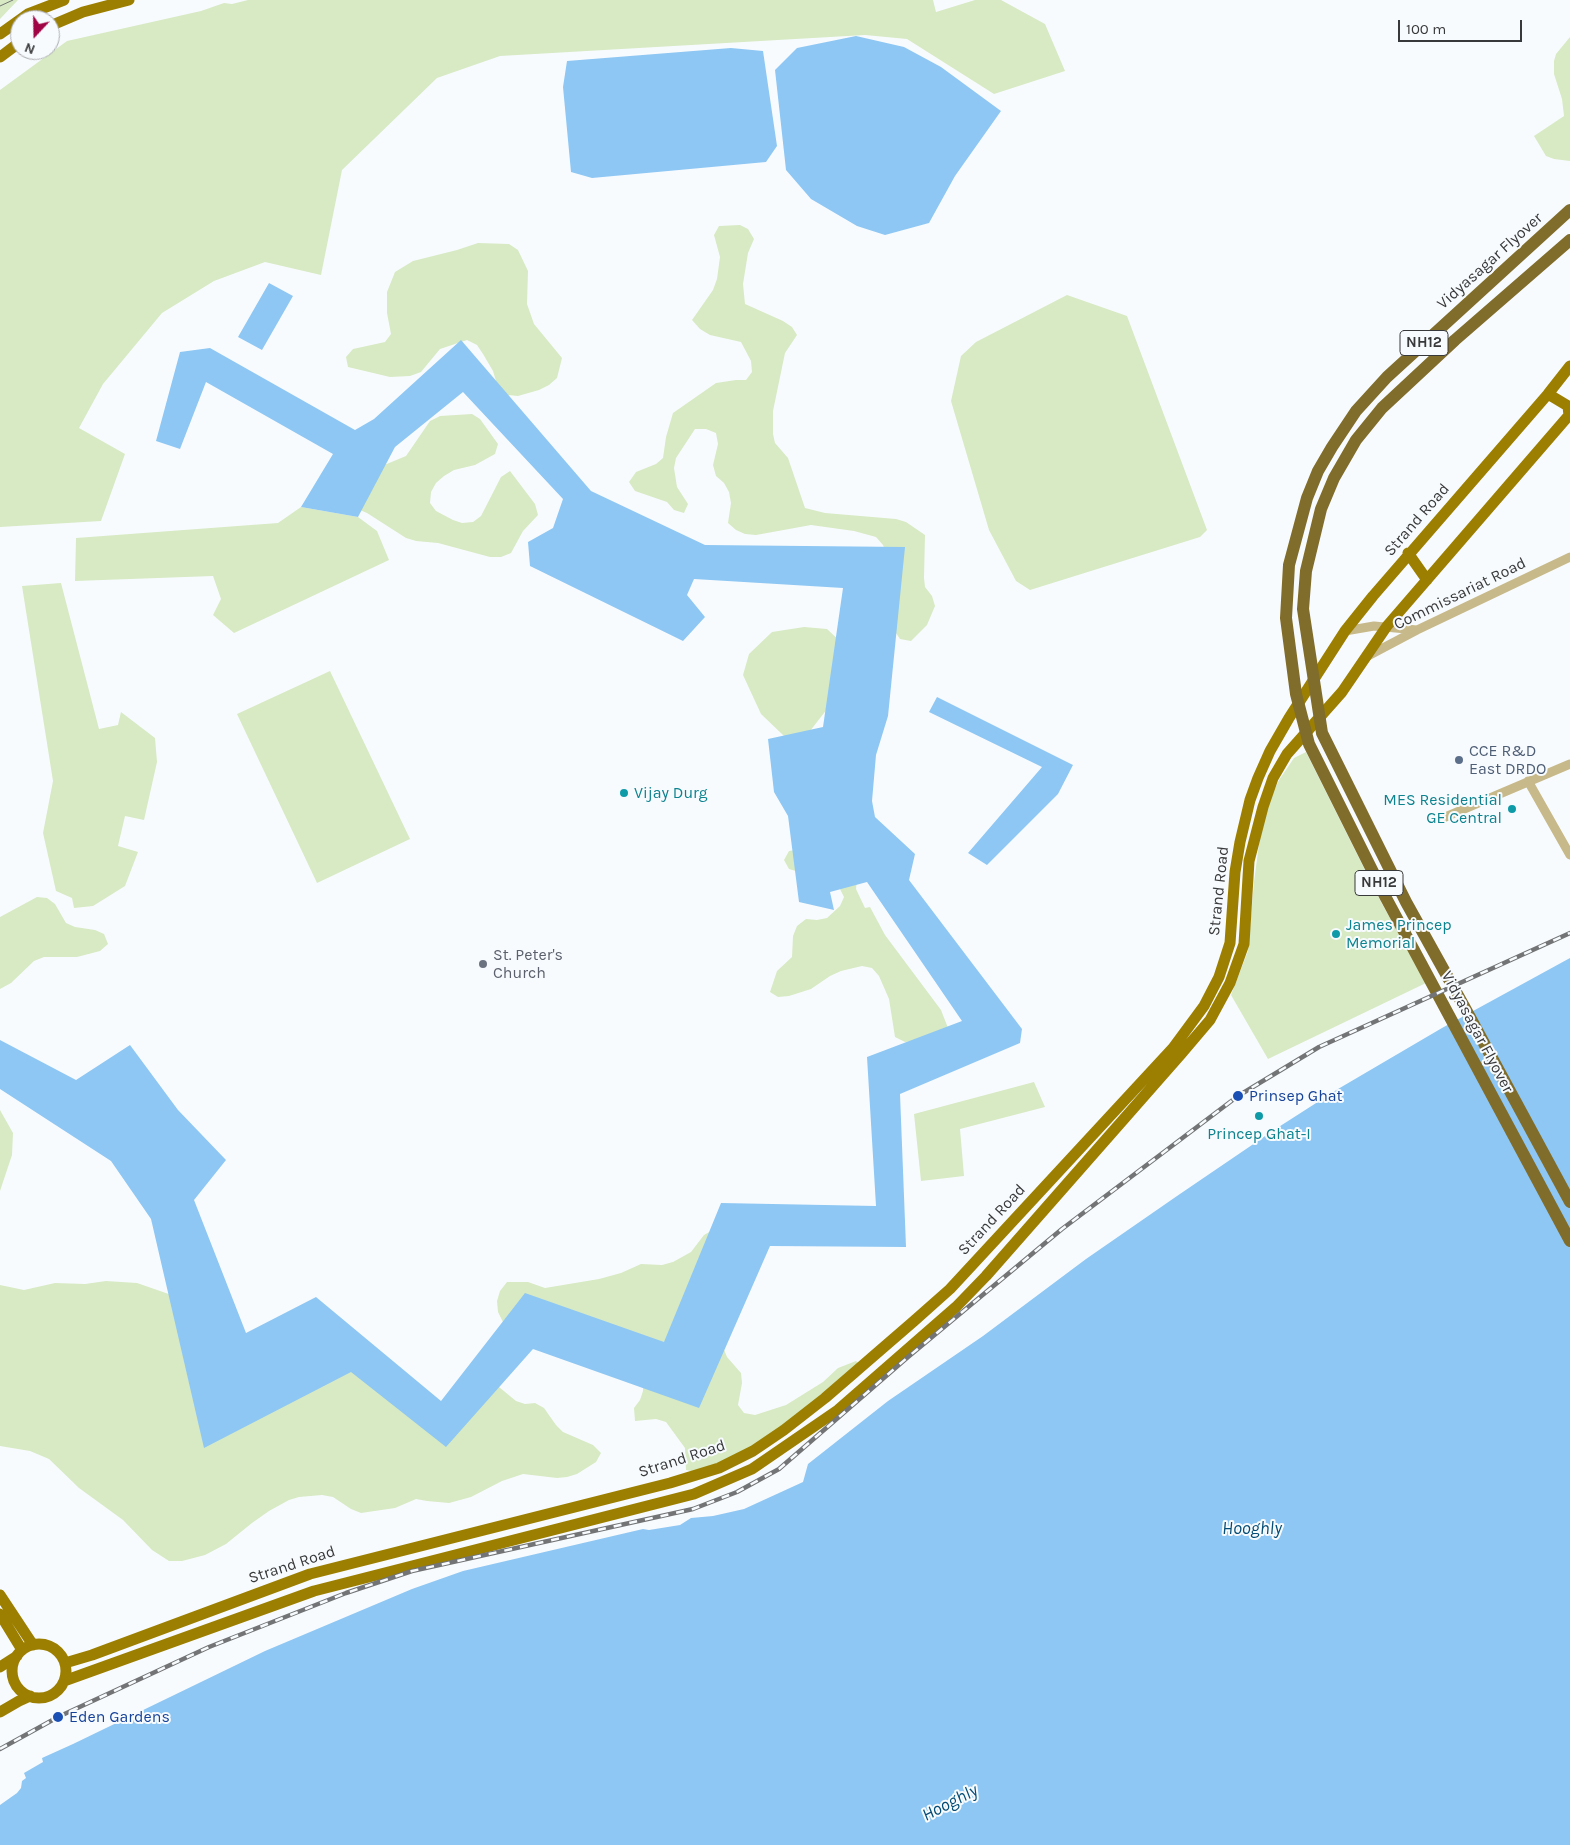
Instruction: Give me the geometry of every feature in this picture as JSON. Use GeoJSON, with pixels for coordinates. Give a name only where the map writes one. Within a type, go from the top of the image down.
{"type":"FeatureCollection","features":[{"type":"Feature","properties":{"kind":"highway","name":"Vidyasagar Flyover"},"geometry":{"type":"LineString","coordinates":[[1570,210],[1387,377],[1352,418],[1332,446],[1318,471],[1307,498],[1289,565],[1286,618],[1296,694],[1309,744],[1386,898],[1570,1241]]}},
{"type":"Feature","properties":{"kind":"highway","name":"Vidyasagar Flyover"},"geometry":{"type":"LineString","coordinates":[[1570,240],[1455,340],[1382,408],[1356,440],[1334,478],[1321,509],[1306,571],[1303,609],[1322,733],[1406,902],[1570,1202]]}},
{"type":"Feature","properties":{"kind":"main road"},"geometry":{"type":"LineString","coordinates":[[32,10],[41,0]]}},
{"type":"Feature","properties":{"kind":"main road"},"geometry":{"type":"LineString","coordinates":[[38,10],[64,0]]}},
{"type":"Feature","properties":{"kind":"main road"},"geometry":{"type":"LineString","coordinates":[[60,22],[83,12],[129,0]]}},
{"type":"Feature","properties":{"kind":"main road","name":"Strand Road"},"geometry":{"type":"LineString","coordinates":[[65,1663],[92,1655],[310,1574],[670,1483],[719,1468],[753,1451],[825,1398],[950,1289],[1173,1048],[1204,1006],[1219,977],[1230,943],[1235,872],[1248,808],[1258,778],[1288,718],[1345,631],[1408,553],[1548,394],[1570,366]]}},
{"type":"Feature","properties":{"kind":"main road"},"geometry":{"type":"LineString","coordinates":[[1548,394],[1568,406],[1569,415]]}},
{"type":"Feature","properties":{"kind":"main road","name":"Strand Road"},"geometry":{"type":"LineString","coordinates":[[64,1681],[314,1591],[694,1494],[752,1469],[838,1410],[956,1307],[986,1276],[1210,1020],[1230,983],[1244,944],[1249,861],[1263,807],[1273,778],[1287,754],[1342,692],[1387,626],[1569,415]]}},
{"type":"Feature","properties":{"kind":"main road"},"geometry":{"type":"LineString","coordinates":[[1408,553],[1427,580]]}},
{"type":"Feature","properties":{"kind":"main road"},"geometry":{"type":"LineString","coordinates":[[825,1398],[838,1410]]}},
{"type":"Feature","properties":{"kind":"main road"},"geometry":{"type":"LineString","coordinates":[[310,1574],[314,1591]]}},
{"type":"Feature","properties":{"kind":"main road"},"geometry":{"type":"LineString","coordinates":[[0,1595],[24,1650]]}},
{"type":"Feature","properties":{"kind":"main road"},"geometry":{"type":"LineString","coordinates":[[0,1614],[24,1650]]}},
{"type":"Feature","properties":{"kind":"main road"},"geometry":{"type":"LineString","coordinates":[[0,1667],[24,1650],[41,1644],[56,1650],[65,1663],[64,1681],[56,1692],[44,1698],[30,1696],[17,1687],[14,1680],[13,1664],[24,1650]]}},
{"type":"Feature","properties":{"kind":"main road"},"geometry":{"type":"LineString","coordinates":[[0,1712],[30,1696]]}},
{"type":"Feature","properties":{"kind":"street","name":"Commissariat Road"},"geometry":{"type":"LineString","coordinates":[[1364,658],[1417,630],[1570,557]]}},
{"type":"Feature","properties":{"kind":"street"},"geometry":{"type":"LineString","coordinates":[[1345,631],[1387,626],[1417,630]]}},
{"type":"Feature","properties":{"kind":"street"},"geometry":{"type":"LineString","coordinates":[[1443,818],[1570,764]]}},
{"type":"Feature","properties":{"kind":"street"},"geometry":{"type":"LineString","coordinates":[[1528,781],[1570,855]]}},
{"type":"Feature","properties":{"kind":"green space"},"geometry":{"type":"Polygon","coordinates":[[[0,0],[18,0],[0,19],[0,0]]]}},
{"type":"Feature","properties":{"kind":"green space"},"geometry":{"type":"Polygon","coordinates":[[[248,0],[933,0],[936,12],[975,0],[1001,0],[1045,24],[1065,71],[994,94],[907,39],[865,35],[500,56],[437,78],[342,170],[321,275],[265,262],[214,281],[162,313],[103,384],[79,428],[125,454],[101,521],[0,527],[0,90],[41,60],[60,60],[60,46],[67,41],[201,11],[224,3],[232,4],[248,0]]]}},
{"type":"Feature","properties":{"kind":"green space"},"geometry":{"type":"Polygon","coordinates":[[[1570,37],[1570,161],[1546,156],[1534,136],[1564,116],[1562,99],[1554,74],[1554,61],[1556,54],[1570,37]]]}},
{"type":"Feature","properties":{"kind":"green space"},"geometry":{"type":"Polygon","coordinates":[[[740,225],[748,229],[754,239],[748,253],[743,284],[745,304],[783,321],[792,327],[797,335],[785,353],[773,411],[773,434],[775,443],[788,458],[805,508],[825,513],[896,519],[906,522],[925,535],[925,587],[932,596],[935,606],[927,625],[911,641],[900,639],[894,630],[887,555],[883,545],[876,537],[854,531],[811,525],[756,535],[745,534],[736,530],[728,523],[731,503],[729,492],[724,483],[716,476],[713,465],[718,444],[716,433],[706,429],[695,429],[676,458],[674,468],[677,487],[688,504],[684,513],[674,510],[667,502],[635,491],[629,482],[636,472],[656,464],[663,458],[666,437],[673,413],[716,383],[746,380],[752,372],[751,361],[741,342],[710,335],[700,329],[692,320],[713,290],[717,279],[720,257],[714,235],[719,226],[740,225]]]}},
{"type":"Feature","properties":{"kind":"green space"},"geometry":{"type":"Polygon","coordinates":[[[478,243],[509,244],[518,250],[528,271],[527,304],[534,324],[562,358],[557,378],[539,390],[518,396],[508,395],[499,391],[493,371],[477,345],[467,340],[440,349],[421,372],[410,376],[390,377],[348,367],[346,357],[353,349],[385,342],[391,334],[387,313],[387,292],[395,272],[413,261],[478,243]]]}},
{"type":"Feature","properties":{"kind":"green space"},"geometry":{"type":"Polygon","coordinates":[[[1067,295],[1127,316],[1207,530],[1200,537],[1030,590],[1016,581],[989,530],[951,401],[961,356],[976,342],[1067,295]]]}},
{"type":"Feature","properties":{"kind":"green space"},"geometry":{"type":"Polygon","coordinates":[[[472,414],[480,419],[498,444],[495,454],[475,465],[454,470],[444,476],[436,483],[431,492],[430,503],[436,511],[453,520],[462,523],[473,522],[481,516],[501,477],[510,471],[535,504],[538,515],[523,531],[511,553],[501,557],[490,557],[438,543],[416,541],[406,538],[367,513],[348,505],[377,468],[406,456],[430,421],[440,416],[472,414]]]}},
{"type":"Feature","properties":{"kind":"green space"},"geometry":{"type":"Polygon","coordinates":[[[301,507],[358,517],[377,531],[389,560],[234,633],[213,615],[221,599],[213,576],[75,581],[76,538],[278,523],[301,507]]]}},
{"type":"Feature","properties":{"kind":"green space"},"geometry":{"type":"Polygon","coordinates":[[[61,583],[99,729],[118,725],[121,712],[155,738],[157,762],[144,820],[125,816],[118,846],[138,852],[125,886],[93,906],[74,908],[72,898],[56,891],[43,833],[53,781],[22,586],[61,583]]]}},
{"type":"Feature","properties":{"kind":"green space"},"geometry":{"type":"Polygon","coordinates":[[[804,627],[827,629],[842,643],[831,704],[803,740],[784,736],[761,714],[743,675],[749,654],[772,632],[804,627]]]}},
{"type":"Feature","properties":{"kind":"green space"},"geometry":{"type":"Polygon","coordinates":[[[330,671],[410,839],[317,883],[237,714],[330,671]]]}},
{"type":"Feature","properties":{"kind":"green space"},"geometry":{"type":"Polygon","coordinates":[[[1306,752],[1381,902],[1426,983],[1268,1059],[1231,995],[1248,951],[1254,882],[1263,814],[1279,780],[1294,758],[1306,752]]]}},
{"type":"Feature","properties":{"kind":"green space"},"geometry":{"type":"Polygon","coordinates":[[[841,842],[857,879],[856,889],[865,908],[870,907],[885,935],[941,1010],[948,1028],[941,1038],[905,1042],[895,1037],[889,999],[879,976],[872,968],[862,966],[841,971],[811,989],[789,996],[778,997],[770,992],[777,971],[792,957],[793,936],[797,926],[806,919],[817,920],[827,918],[840,906],[844,897],[839,887],[830,881],[789,869],[784,860],[789,851],[841,842]]]}},
{"type":"Feature","properties":{"kind":"green space"},"geometry":{"type":"Polygon","coordinates":[[[37,897],[47,898],[55,904],[66,923],[104,934],[108,944],[100,951],[77,957],[44,957],[34,961],[11,983],[0,989],[0,917],[37,897]]]}},
{"type":"Feature","properties":{"kind":"green space"},"geometry":{"type":"Polygon","coordinates":[[[1034,1082],[1045,1107],[960,1129],[964,1176],[921,1181],[914,1114],[1034,1082]]]}},
{"type":"Feature","properties":{"kind":"green space"},"geometry":{"type":"Polygon","coordinates":[[[0,1110],[13,1133],[12,1155],[0,1191],[0,1110]]]}},
{"type":"Feature","properties":{"kind":"green space"},"geometry":{"type":"Polygon","coordinates":[[[723,1224],[723,1347],[727,1357],[741,1373],[742,1383],[738,1405],[744,1413],[755,1415],[786,1405],[823,1382],[838,1368],[856,1361],[864,1368],[858,1377],[778,1437],[697,1472],[686,1470],[685,1448],[666,1422],[656,1419],[635,1421],[634,1408],[640,1400],[643,1391],[643,1380],[521,1334],[503,1322],[498,1312],[497,1301],[500,1291],[507,1282],[528,1282],[545,1288],[599,1279],[621,1273],[641,1264],[662,1265],[673,1262],[691,1252],[704,1235],[723,1224]]]}},
{"type":"Feature","properties":{"kind":"green space"},"geometry":{"type":"Polygon","coordinates":[[[106,1281],[137,1283],[186,1300],[222,1339],[278,1333],[435,1411],[490,1383],[499,1387],[516,1401],[525,1404],[535,1403],[544,1408],[563,1432],[593,1445],[601,1453],[596,1462],[577,1474],[557,1478],[523,1474],[502,1481],[471,1497],[449,1503],[416,1499],[395,1508],[361,1513],[333,1497],[322,1495],[299,1497],[289,1500],[269,1511],[226,1544],[205,1555],[182,1561],[169,1561],[152,1550],[123,1520],[79,1488],[49,1459],[30,1451],[0,1446],[0,1285],[24,1290],[55,1283],[85,1284],[106,1281]]]}},
{"type":"Feature","properties":{"kind":"water"},"geometry":{"type":"Polygon","coordinates":[[[856,36],[904,47],[941,67],[1001,111],[955,176],[929,223],[885,235],[857,226],[811,199],[786,170],[775,70],[797,48],[856,36]]]}},
{"type":"Feature","properties":{"kind":"water"},"geometry":{"type":"Polygon","coordinates":[[[731,48],[763,51],[777,146],[766,162],[592,178],[571,172],[563,87],[567,61],[731,48]]]}},
{"type":"Feature","properties":{"kind":"water"},"geometry":{"type":"Polygon","coordinates":[[[269,283],[293,296],[262,350],[238,337],[269,283]]]}},
{"type":"Feature","properties":{"kind":"water"},"geometry":{"type":"Polygon","coordinates":[[[461,340],[591,491],[705,545],[905,547],[888,716],[876,755],[872,801],[875,817],[915,854],[909,880],[1022,1029],[1020,1043],[900,1094],[906,1247],[770,1246],[699,1408],[533,1349],[446,1447],[351,1372],[204,1448],[151,1219],[111,1161],[0,1089],[0,1040],[76,1080],[130,1045],[178,1110],[226,1160],[194,1200],[246,1333],[316,1297],[441,1401],[525,1293],[664,1342],[721,1203],[876,1206],[867,1057],[962,1021],[867,882],[830,892],[834,910],[799,902],[788,816],[774,792],[768,739],[823,727],[843,588],[694,579],[687,595],[705,617],[683,641],[530,566],[528,542],[553,528],[563,499],[463,392],[395,447],[358,517],[301,507],[333,454],[206,382],[180,449],[156,441],[180,352],[210,348],[355,430],[374,419],[461,340]]]}},
{"type":"Feature","properties":{"kind":"water"},"geometry":{"type":"Polygon","coordinates":[[[937,697],[1073,765],[1058,794],[987,865],[968,853],[1042,767],[929,712],[937,697]]]}},
{"type":"Feature","properties":{"kind":"water","name":"Hooghly"},"geometry":{"type":"Polygon","coordinates":[[[1570,958],[1570,1845],[0,1845],[0,1805],[17,1793],[21,1788],[22,1781],[26,1778],[24,1773],[43,1762],[42,1758],[265,1651],[412,1589],[463,1571],[643,1529],[649,1530],[680,1525],[691,1518],[713,1516],[744,1509],[803,1482],[808,1464],[888,1401],[983,1336],[1086,1259],[1177,1196],[1338,1089],[1442,1028],[1570,958]]]}},
{"type":"Feature","properties":{"kind":"tram line"},"geometry":{"type":"LineString","coordinates":[[0,6],[13,0]]}},
{"type":"Feature","properties":{"kind":"railway"},"geometry":{"type":"LineString","coordinates":[[0,1749],[58,1717],[209,1647],[346,1593],[412,1571],[693,1509],[737,1492],[779,1469],[908,1357],[1062,1229],[1238,1096],[1319,1047],[1570,933]]}},
{"type":"Feature","properties":{"kind":"place","name":"CCE R&D East DRDO"},"geometry":{"type":"Point","coordinates":[1459,760]}},
{"type":"Feature","properties":{"kind":"place","name":"Vijay Durg"},"geometry":{"type":"Point","coordinates":[624,793]}},
{"type":"Feature","properties":{"kind":"place","name":"MES Residential GE Central"},"geometry":{"type":"Point","coordinates":[1512,809]}},
{"type":"Feature","properties":{"kind":"place","name":"James Princep Memorial"},"geometry":{"type":"Point","coordinates":[1336,934]}},
{"type":"Feature","properties":{"kind":"place","name":"St. Peter's Church"},"geometry":{"type":"Point","coordinates":[483,964]}},
{"type":"Feature","properties":{"kind":"place","name":"Prinsep Ghat"},"geometry":{"type":"Point","coordinates":[1238,1096]}},
{"type":"Feature","properties":{"kind":"place","name":"Princep Ghat-I"},"geometry":{"type":"Point","coordinates":[1259,1116]}},
{"type":"Feature","properties":{"kind":"place","name":"Eden Gardens"},"geometry":{"type":"Point","coordinates":[58,1717]}}]}
